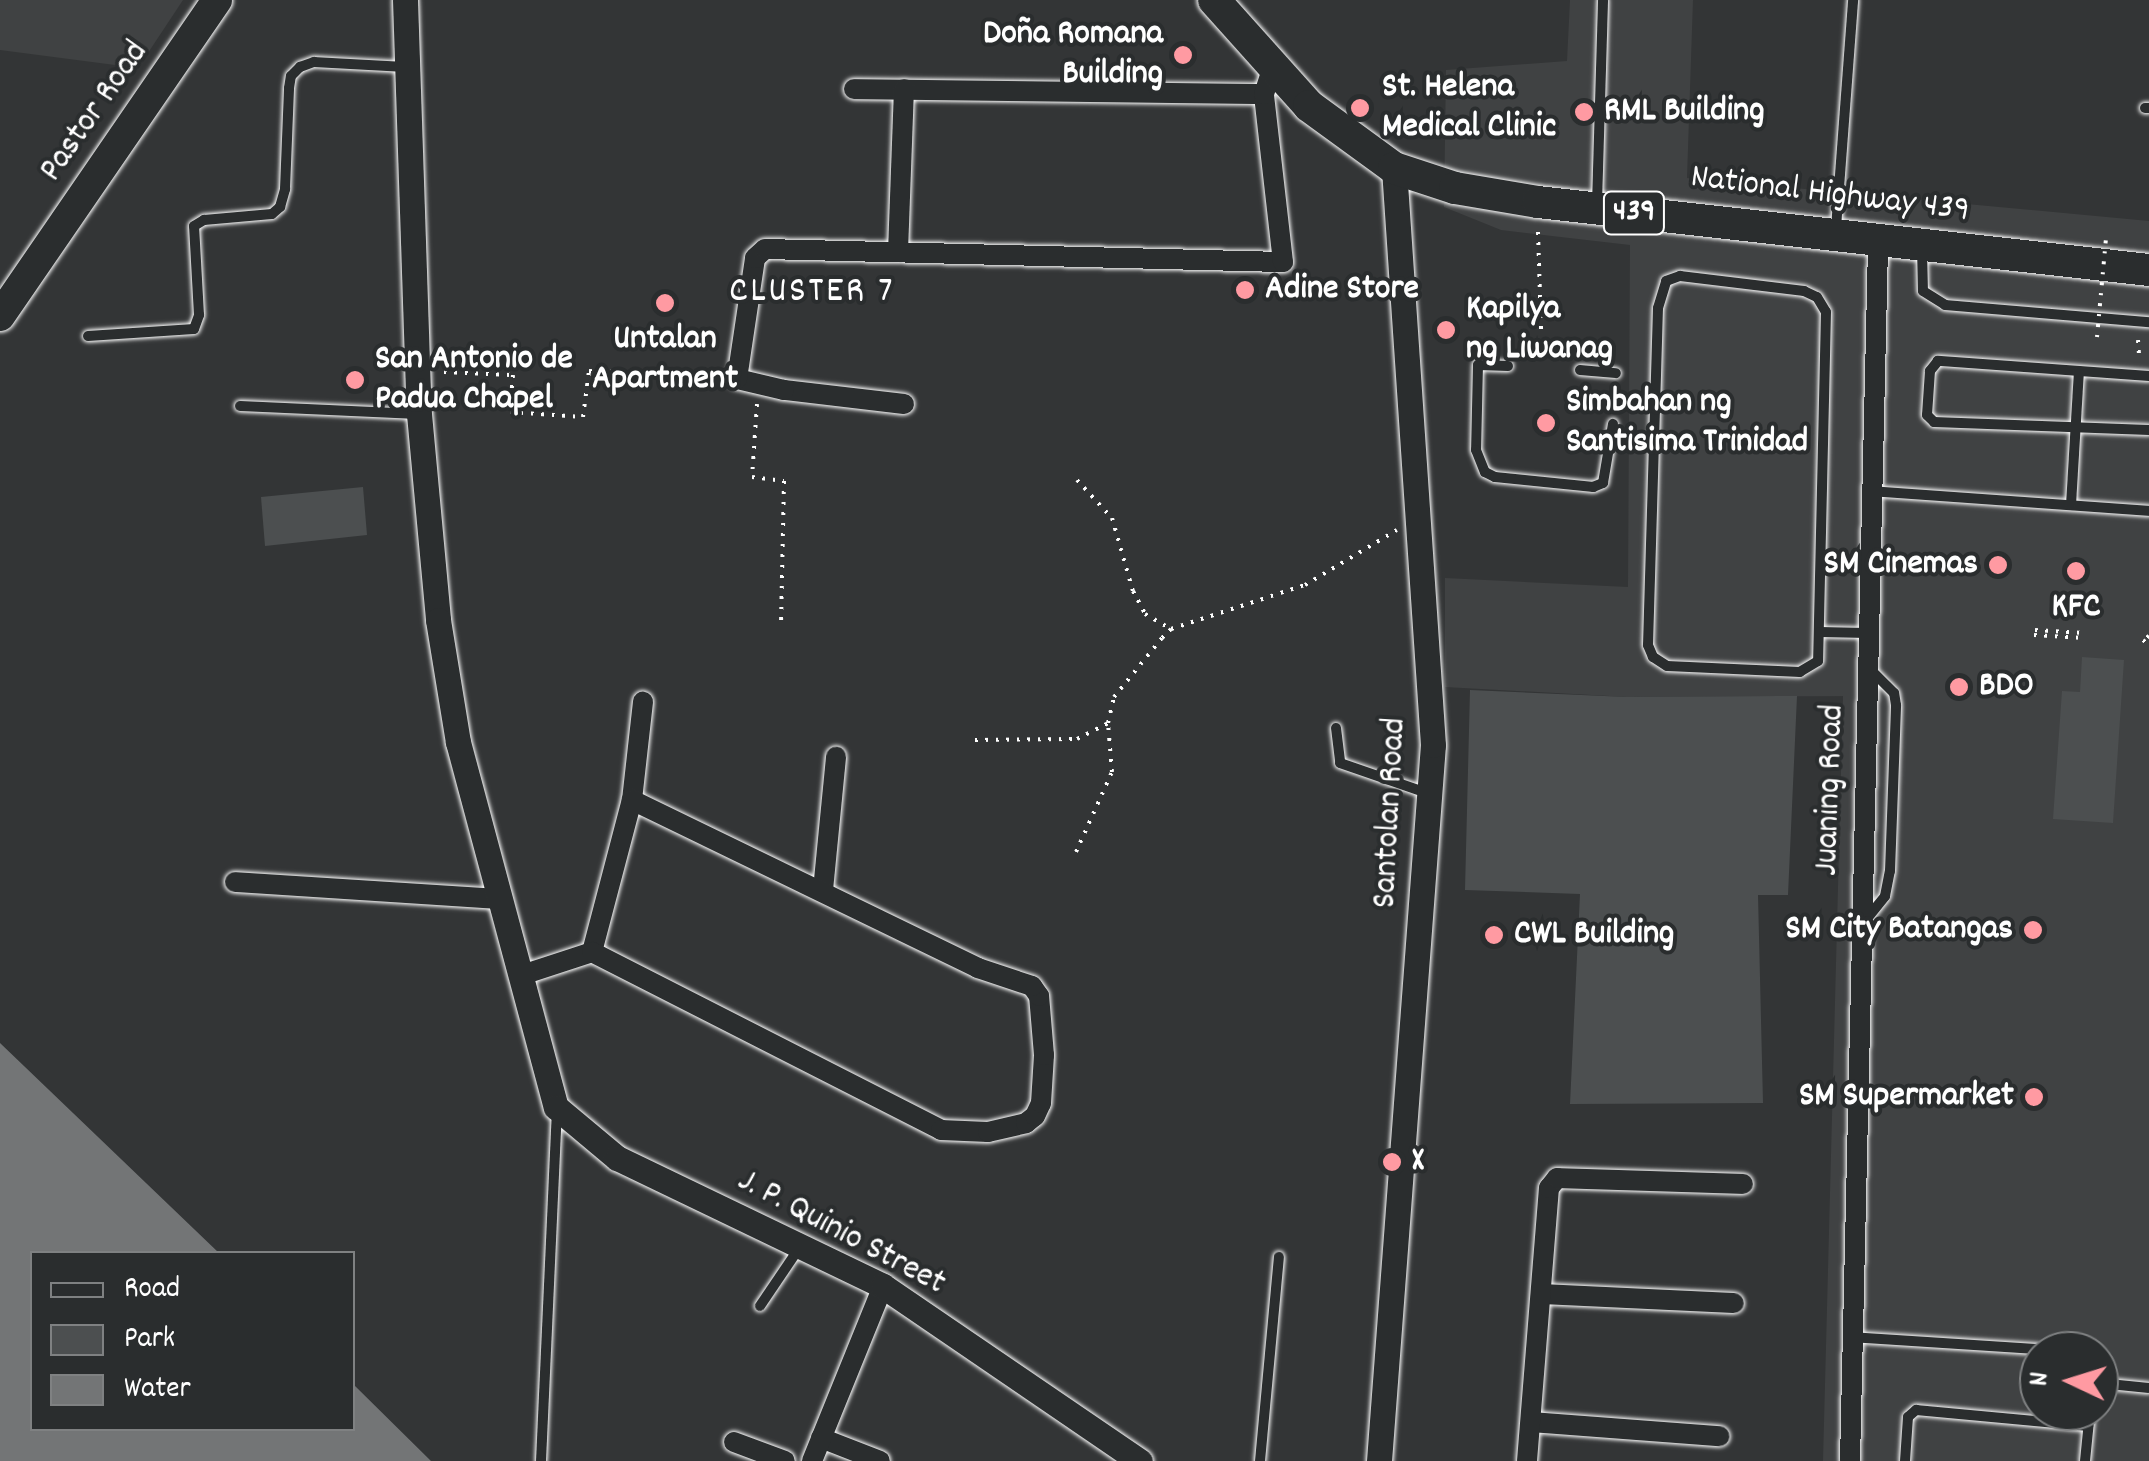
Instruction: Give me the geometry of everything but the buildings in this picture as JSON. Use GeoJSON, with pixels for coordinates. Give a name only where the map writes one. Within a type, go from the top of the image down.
{"type":"FeatureCollection","features":[{"type":"Feature","properties":{"kind":"main road","name":"Pastor Road"},"geometry":{"type":"LineString","coordinates":[[0,316],[217,0]]}},
{"type":"Feature","properties":{"kind":"main road","name":"National Highway 439"},"geometry":{"type":"LineString","coordinates":[[1214,0],[1268,82],[1310,106],[1394,168],[1494,196],[2149,270]]}},
{"type":"Feature","properties":{"kind":"street"},"geometry":{"type":"LineString","coordinates":[[406,0],[424,505],[458,742],[556,1107]]}},
{"type":"Feature","properties":{"kind":"street"},"geometry":{"type":"LineString","coordinates":[[854,89],[1268,82],[1283,262],[765,249],[755,258],[736,379],[904,404]]}},
{"type":"Feature","properties":{"kind":"street"},"geometry":{"type":"LineString","coordinates":[[898,252],[904,88]]}},
{"type":"Feature","properties":{"kind":"street","name":"Santolan Road"},"geometry":{"type":"LineString","coordinates":[[1379,1461],[1431,794],[1430,664],[1416,528],[1394,168]]}},
{"type":"Feature","properties":{"kind":"street","name":"Juaning Road"},"geometry":{"type":"LineString","coordinates":[[1850,1461],[1869,490],[1878,242]]}},
{"type":"Feature","properties":{"kind":"street"},"geometry":{"type":"LineString","coordinates":[[592,952],[632,800],[644,702]]}},
{"type":"Feature","properties":{"kind":"street"},"geometry":{"type":"LineString","coordinates":[[824,890],[836,756]]}},
{"type":"Feature","properties":{"kind":"street"},"geometry":{"type":"LineString","coordinates":[[522,975],[592,952],[942,1130],[988,1132],[1026,1124],[1035,1116],[1042,1102],[1044,1055],[1036,990],[978,968],[632,800]]}},
{"type":"Feature","properties":{"kind":"street"},"geometry":{"type":"LineString","coordinates":[[235,882],[500,899]]}},
{"type":"Feature","properties":{"kind":"street","name":"J. P. Quinio Street"},"geometry":{"type":"LineString","coordinates":[[556,1107],[617,1158],[883,1286],[1140,1461]]}},
{"type":"Feature","properties":{"kind":"street"},"geometry":{"type":"LineString","coordinates":[[1527,1461],[1549,1188],[1557,1178],[1743,1184]]}},
{"type":"Feature","properties":{"kind":"street"},"geometry":{"type":"LineString","coordinates":[[812,1461],[883,1286]]}},
{"type":"Feature","properties":{"kind":"street"},"geometry":{"type":"LineString","coordinates":[[1541,1294],[1734,1304]]}},
{"type":"Feature","properties":{"kind":"street"},"geometry":{"type":"LineString","coordinates":[[1532,1422],[1719,1436]]}},
{"type":"Feature","properties":{"kind":"street"},"geometry":{"type":"LineString","coordinates":[[821,1438],[880,1461]]}},
{"type":"Feature","properties":{"kind":"street"},"geometry":{"type":"LineString","coordinates":[[734,1442],[785,1461]]}},
{"type":"Feature","properties":{"kind":"lane"},"geometry":{"type":"LineString","coordinates":[[1597,208],[1603,0]]}},
{"type":"Feature","properties":{"kind":"lane"},"geometry":{"type":"LineString","coordinates":[[1836,236],[1853,0]]}},
{"type":"Feature","properties":{"kind":"lane"},"geometry":{"type":"LineString","coordinates":[[88,336],[194,330],[199,315],[194,226],[204,220],[272,214],[280,207],[285,189],[289,88],[291,76],[300,67],[314,62],[406,67]]}},
{"type":"Feature","properties":{"kind":"lane"},"geometry":{"type":"LineString","coordinates":[[1922,246],[1923,291],[1946,305],[2149,322]]}},
{"type":"Feature","properties":{"kind":"lane"},"geometry":{"type":"LineString","coordinates":[[1680,276],[1804,292],[1818,297],[1826,312],[1820,632],[1818,661],[1800,672],[1668,666],[1653,657],[1648,644],[1658,308],[1666,282],[1680,276]]}},
{"type":"Feature","properties":{"kind":"lane"},"geometry":{"type":"LineString","coordinates":[[2149,376],[1938,361],[1930,371],[1928,415],[1934,422],[2149,430]]}},
{"type":"Feature","properties":{"kind":"lane"},"geometry":{"type":"LineString","coordinates":[[1508,366],[1478,365],[1476,450],[1485,472],[1495,478],[1592,487],[1604,484],[1613,424]]}},
{"type":"Feature","properties":{"kind":"lane"},"geometry":{"type":"LineString","coordinates":[[1580,370],[1616,373]]}},
{"type":"Feature","properties":{"kind":"lane"},"geometry":{"type":"LineString","coordinates":[[2071,505],[2080,371]]}},
{"type":"Feature","properties":{"kind":"lane"},"geometry":{"type":"LineString","coordinates":[[240,406],[419,414]]}},
{"type":"Feature","properties":{"kind":"lane"},"geometry":{"type":"LineString","coordinates":[[1869,490],[2149,511]]}},
{"type":"Feature","properties":{"kind":"lane"},"geometry":{"type":"LineString","coordinates":[[1820,632],[1867,633]]}},
{"type":"Feature","properties":{"kind":"lane"},"geometry":{"type":"LineString","coordinates":[[1860,928],[1885,896],[1890,870],[1896,706],[1894,693],[1866,666]]}},
{"type":"Feature","properties":{"kind":"lane"},"geometry":{"type":"LineString","coordinates":[[1336,728],[1340,763],[1431,794]]}},
{"type":"Feature","properties":{"kind":"lane"},"geometry":{"type":"LineString","coordinates":[[540,1461],[556,1107]]}},
{"type":"Feature","properties":{"kind":"lane"},"geometry":{"type":"LineString","coordinates":[[760,1306],[800,1246]]}},
{"type":"Feature","properties":{"kind":"lane"},"geometry":{"type":"LineString","coordinates":[[1260,1461],[1279,1257]]}},
{"type":"Feature","properties":{"kind":"lane"},"geometry":{"type":"LineString","coordinates":[[1850,1337],[2019,1348]]}},
{"type":"Feature","properties":{"kind":"lane"},"geometry":{"type":"LineString","coordinates":[[2119,1385],[2149,1388]]}},
{"type":"Feature","properties":{"kind":"lane"},"geometry":{"type":"LineString","coordinates":[[1905,1461],[1908,1417],[1916,1410],[2019,1420]]}},
{"type":"Feature","properties":{"kind":"lane"},"geometry":{"type":"LineString","coordinates":[[2084,1461],[2087,1431]]}},
{"type":"Feature","properties":{"kind":"path"},"geometry":{"type":"LineString","coordinates":[[2097,336],[2106,239]]}},
{"type":"Feature","properties":{"kind":"path"},"geometry":{"type":"LineString","coordinates":[[1538,243],[1541,330]]}},
{"type":"Feature","properties":{"kind":"path"},"geometry":{"type":"LineString","coordinates":[[2138,340],[2138,354]]}},
{"type":"Feature","properties":{"kind":"path"},"geometry":{"type":"LineString","coordinates":[[418,370],[513,375],[510,412],[583,417],[590,370],[614,372]]}},
{"type":"Feature","properties":{"kind":"path"},"geometry":{"type":"LineString","coordinates":[[758,384],[752,477],[784,481],[781,624]]}},
{"type":"Feature","properties":{"kind":"path"},"geometry":{"type":"LineString","coordinates":[[1077,480],[1112,518],[1133,591],[1145,614],[1171,629]]}},
{"type":"Feature","properties":{"kind":"path"},"geometry":{"type":"LineString","coordinates":[[1076,852],[1112,772],[1108,723],[1114,697],[1171,629],[1305,585],[1392,531],[1416,528]]}},
{"type":"Feature","properties":{"kind":"path"},"geometry":{"type":"LineString","coordinates":[[2034,632],[2084,636]]}},
{"type":"Feature","properties":{"kind":"path"},"geometry":{"type":"LineString","coordinates":[[2149,636],[2144,640],[2149,644]]}},
{"type":"Feature","properties":{"kind":"path"},"geometry":{"type":"LineString","coordinates":[[975,740],[1077,740],[1108,723]]}},
{"type":"Feature","properties":{"kind":"shaded area"},"geometry":{"type":"Polygon","coordinates":[[[0,0],[183,0],[138,68],[0,50],[0,0]]]}},
{"type":"Feature","properties":{"kind":"shaded area","name":"SM City Batangas"},"geometry":{"type":"Polygon","coordinates":[[[1570,0],[1693,0],[1687,178],[2149,221],[2149,1461],[1823,1461],[1843,696],[1627,697],[1445,687],[1445,578],[1628,587],[1630,245],[1501,230],[1444,207],[1446,70],[1567,61],[1570,0]]]}},
{"type":"Feature","properties":{"kind":"green space"},"geometry":{"type":"Polygon","coordinates":[[[363,487],[367,535],[265,546],[261,497],[363,487]]]}},
{"type":"Feature","properties":{"kind":"green space"},"geometry":{"type":"Polygon","coordinates":[[[2082,657],[2124,660],[2113,823],[2053,819],[2062,691],[2080,692],[2082,657]]]}},
{"type":"Feature","properties":{"kind":"green space"},"geometry":{"type":"Polygon","coordinates":[[[1470,690],[1627,697],[1797,696],[1788,895],[1758,895],[1763,1103],[1570,1104],[1580,894],[1465,890],[1470,690]]]}},
{"type":"Feature","properties":{"kind":"water"},"geometry":{"type":"Polygon","coordinates":[[[0,1043],[217,1251],[30,1251],[30,1431],[355,1431],[355,1386],[431,1461],[0,1461],[0,1043]]]}},
{"type":"Feature","properties":{"kind":"place","name":"Doña Romana Building"},"geometry":{"type":"Point","coordinates":[1183,55]}},
{"type":"Feature","properties":{"kind":"place","name":"St. Helena Medical Clinic"},"geometry":{"type":"Point","coordinates":[1360,108]}},
{"type":"Feature","properties":{"kind":"place","name":"RML Building"},"geometry":{"type":"Point","coordinates":[1584,112]}},
{"type":"Feature","properties":{"kind":"place","name":"Adine Store"},"geometry":{"type":"Point","coordinates":[1245,290]}},
{"type":"Feature","properties":{"kind":"place","name":"Untalan Apartment"},"geometry":{"type":"Point","coordinates":[665,303]}},
{"type":"Feature","properties":{"kind":"place","name":"Kapilya ng Liwanag"},"geometry":{"type":"Point","coordinates":[1446,330]}},
{"type":"Feature","properties":{"kind":"place","name":"San Antonio de Padua Chapel"},"geometry":{"type":"Point","coordinates":[355,380]}},
{"type":"Feature","properties":{"kind":"place","name":"Simbahan ng Santisima Trinidad"},"geometry":{"type":"Point","coordinates":[1546,423]}},
{"type":"Feature","properties":{"kind":"place","name":"SM Cinemas"},"geometry":{"type":"Point","coordinates":[1998,565]}},
{"type":"Feature","properties":{"kind":"place","name":"KFC"},"geometry":{"type":"Point","coordinates":[2076,571]}},
{"type":"Feature","properties":{"kind":"place","name":"BDO"},"geometry":{"type":"Point","coordinates":[1959,687]}},
{"type":"Feature","properties":{"kind":"place","name":"SM City Batangas"},"geometry":{"type":"Point","coordinates":[2033,930]}},
{"type":"Feature","properties":{"kind":"place","name":"CWL Building"},"geometry":{"type":"Point","coordinates":[1494,935]}},
{"type":"Feature","properties":{"kind":"place","name":"SM Supermarket"},"geometry":{"type":"Point","coordinates":[2034,1097]}},
{"type":"Feature","properties":{"kind":"place","name":"X"},"geometry":{"type":"Point","coordinates":[1392,1162]}},
{"type":"Feature","properties":{"kind":"district","name":"CLUSTER 7"},"geometry":{"type":"Point","coordinates":[812,293]}}]}
